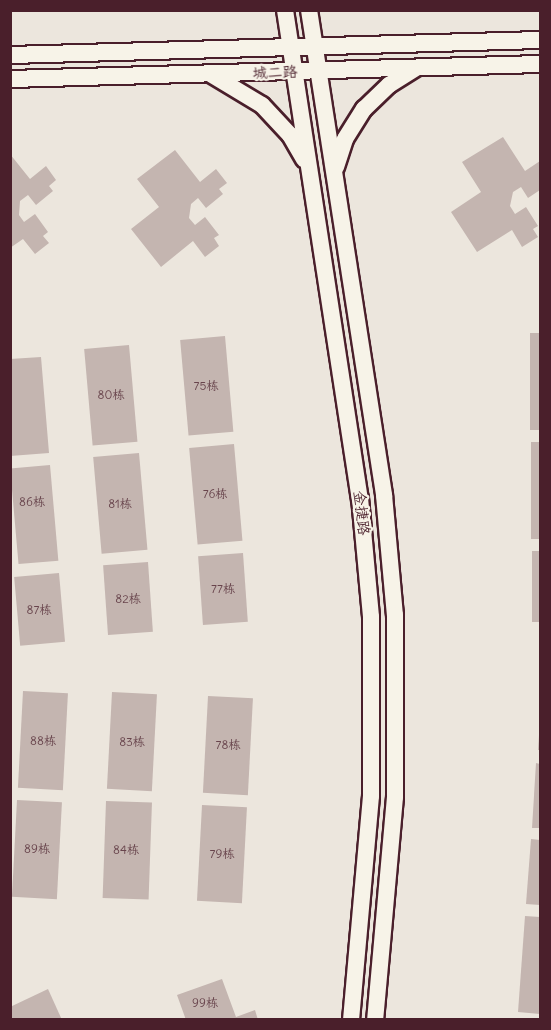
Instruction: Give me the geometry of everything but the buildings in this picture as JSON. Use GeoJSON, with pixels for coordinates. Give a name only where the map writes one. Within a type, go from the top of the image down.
{"type":"FeatureCollection","features":[{"type":"Feature","properties":{"kind":"street","name":"金捷路"},"geometry":{"type":"LineString","coordinates":[[285,10],[360,498],[371,617],[371,796],[351,1020]]}},
{"type":"Feature","properties":{"kind":"street","name":"金捷路"},"geometry":{"type":"LineString","coordinates":[[309,10],[384,495],[395,615],[395,797],[375,1020]]}},
{"type":"Feature","properties":{"kind":"street","name":"城二路"},"geometry":{"type":"LineString","coordinates":[[10,56],[540,40]]}},
{"type":"Feature","properties":{"kind":"street","name":"城二路"},"geometry":{"type":"LineString","coordinates":[[10,79],[540,64]]}},
{"type":"Feature","properties":{"kind":"street"},"geometry":{"type":"LineString","coordinates":[[334,173],[345,139],[364,109],[389,85],[419,68]]}},
{"type":"Feature","properties":{"kind":"street"},"geometry":{"type":"LineString","coordinates":[[209,74],[262,105],[290,135],[310,171]]}}]}
